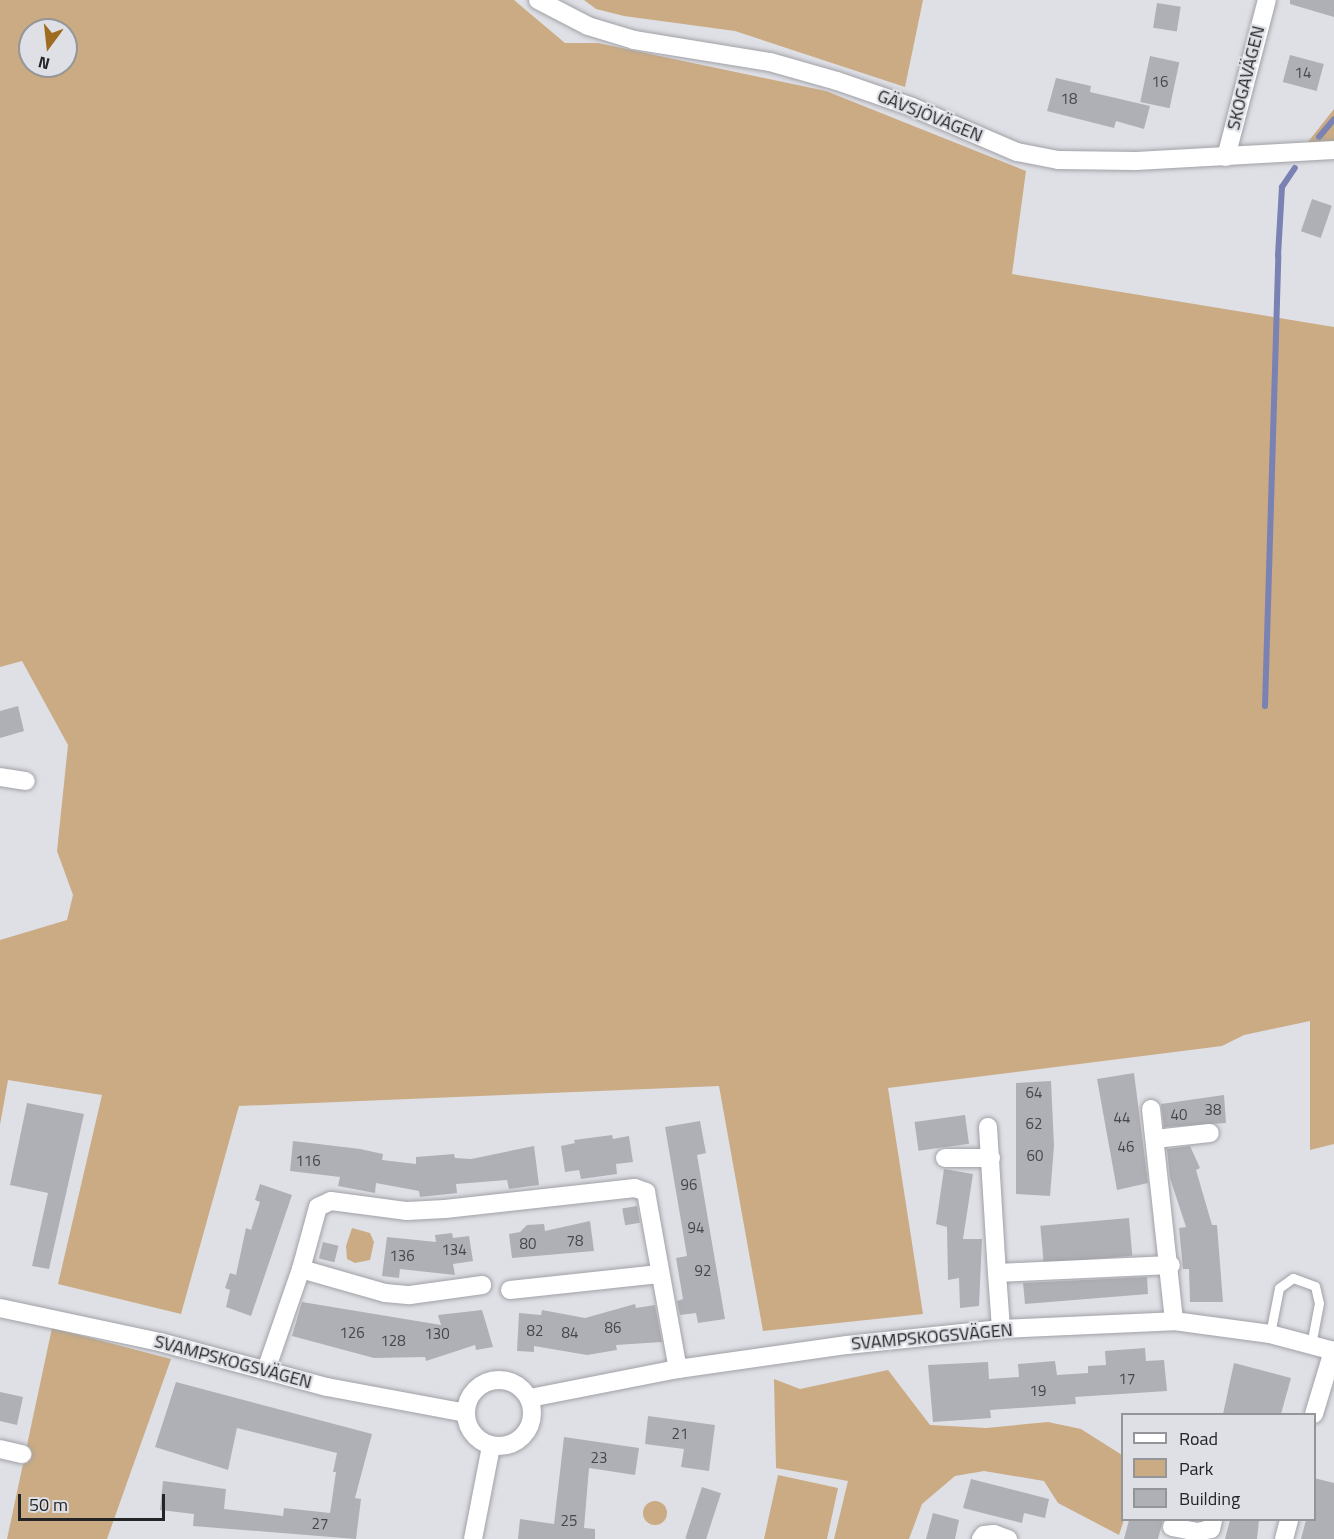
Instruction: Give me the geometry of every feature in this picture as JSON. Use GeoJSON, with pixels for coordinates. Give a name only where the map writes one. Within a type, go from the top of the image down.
{"type":"FeatureCollection","features":[{"type":"Feature","properties":{"kind":"street","name":"GÄVSJÖVÄGEN"},"geometry":{"type":"LineString","coordinates":[[538,0],[588,26],[634,40],[770,62],[837,81],[912,107],[1017,152],[1058,160],[1226,157],[1334,150]]}},
{"type":"Feature","properties":{"kind":"street","name":"SKOGAVÄGEN"},"geometry":{"type":"LineString","coordinates":[[1226,157],[1267,0]]}},
{"type":"Feature","properties":{"kind":"street"},"geometry":{"type":"LineString","coordinates":[[0,777],[26,781]]}},
{"type":"Feature","properties":{"kind":"street"},"geometry":{"type":"LineString","coordinates":[[1151,1109],[1171,1265],[1174,1321]]}},
{"type":"Feature","properties":{"kind":"street"},"geometry":{"type":"LineString","coordinates":[[988,1127],[1001,1329]]}},
{"type":"Feature","properties":{"kind":"street"},"geometry":{"type":"LineString","coordinates":[[1155,1139],[1210,1133]]}},
{"type":"Feature","properties":{"kind":"street"},"geometry":{"type":"LineString","coordinates":[[945,1158],[991,1158]]}},
{"type":"Feature","properties":{"kind":"street"},"geometry":{"type":"LineString","coordinates":[[266,1370],[301,1269],[318,1207],[331,1201],[407,1211],[635,1188],[645,1192],[678,1369]]}},
{"type":"Feature","properties":{"kind":"street"},"geometry":{"type":"LineString","coordinates":[[997,1273],[1171,1265]]}},
{"type":"Feature","properties":{"kind":"street"},"geometry":{"type":"LineString","coordinates":[[301,1269],[385,1293],[410,1295],[482,1285]]}},
{"type":"Feature","properties":{"kind":"street"},"geometry":{"type":"LineString","coordinates":[[510,1290],[659,1274]]}},
{"type":"Feature","properties":{"kind":"street","name":"SVAMPSKOGSVÄGEN"},"geometry":{"type":"LineString","coordinates":[[0,1308],[160,1342],[339,1389],[466,1413]]}},
{"type":"Feature","properties":{"kind":"street","name":"SVAMPSKOGSVÄGEN"},"geometry":{"type":"LineString","coordinates":[[530,1398],[678,1369],[847,1345],[1001,1329],[1174,1321],[1270,1334],[1333,1351]]}},
{"type":"Feature","properties":{"kind":"street"},"geometry":{"type":"LineString","coordinates":[[1314,1413],[1333,1351]]}},
{"type":"Feature","properties":{"kind":"street"},"geometry":{"type":"LineString","coordinates":[[488,1382],[511,1382],[530,1398],[533,1417],[522,1438],[502,1447],[491,1446],[471,1432],[466,1413],[476,1389],[488,1382]]}},
{"type":"Feature","properties":{"kind":"street"},"geometry":{"type":"LineString","coordinates":[[472,1539],[491,1446]]}},
{"type":"Feature","properties":{"kind":"street"},"geometry":{"type":"LineString","coordinates":[[0,1449],[22,1454]]}},
{"type":"Feature","properties":{"kind":"street"},"geometry":{"type":"LineString","coordinates":[[1172,1528],[1198,1532],[1211,1530],[1214,1521]]}},
{"type":"Feature","properties":{"kind":"street"},"geometry":{"type":"LineString","coordinates":[[1284,1539],[1289,1521]]}},
{"type":"Feature","properties":{"kind":"street"},"geometry":{"type":"LineString","coordinates":[[981,1539],[984,1534],[994,1534],[1008,1539]]}},
{"type":"Feature","properties":{"kind":"lane"},"geometry":{"type":"LineString","coordinates":[[1270,1334],[1279,1288],[1293,1278],[1315,1286],[1319,1303],[1311,1345]]}},
{"type":"Feature","properties":{"kind":"green space"},"geometry":{"type":"Polygon","coordinates":[[[0,0],[514,0],[565,43],[598,43],[826,91],[1026,171],[1012,274],[1334,327],[1334,1144],[1310,1150],[1310,1021],[1244,1035],[1222,1046],[888,1088],[923,1314],[763,1331],[719,1086],[239,1106],[181,1314],[58,1284],[102,1095],[8,1080],[0,1125],[0,940],[67,920],[73,895],[57,851],[68,745],[22,661],[0,667],[0,0]]]}},
{"type":"Feature","properties":{"kind":"green space"},"geometry":{"type":"Polygon","coordinates":[[[584,0],[923,0],[905,87],[735,31],[624,16],[596,9],[584,0]]]}},
{"type":"Feature","properties":{"kind":"green space"},"geometry":{"type":"Polygon","coordinates":[[[1334,109],[1334,150],[1300,152],[1334,109]]]}},
{"type":"Feature","properties":{"kind":"green space"},"geometry":{"type":"Polygon","coordinates":[[[352,1228],[370,1233],[374,1242],[370,1260],[355,1263],[347,1259],[346,1246],[352,1228]]]}},
{"type":"Feature","properties":{"kind":"green space"},"geometry":{"type":"Polygon","coordinates":[[[52,1328],[171,1359],[107,1539],[7,1539],[52,1328]]]}},
{"type":"Feature","properties":{"kind":"green space"},"geometry":{"type":"Polygon","coordinates":[[[888,1370],[930,1425],[986,1428],[1048,1422],[1081,1429],[1121,1454],[1121,1521],[1124,1521],[1119,1535],[1058,1503],[1044,1481],[984,1471],[955,1476],[922,1504],[909,1539],[834,1539],[848,1481],[776,1468],[774,1379],[800,1389],[888,1370]]]}},
{"type":"Feature","properties":{"kind":"green space"},"geometry":{"type":"Polygon","coordinates":[[[778,1475],[838,1488],[827,1539],[764,1539],[778,1475]]]}},
{"type":"Feature","properties":{"kind":"green space"},"geometry":{"type":"Polygon","coordinates":[[[655,1501],[664,1504],[667,1513],[664,1522],[655,1525],[646,1522],[643,1513],[646,1504],[655,1501]]]}},
{"type":"Feature","properties":{"kind":"building"},"geometry":{"type":"Polygon","coordinates":[[[1290,0],[1334,0],[1334,17],[1290,4],[1290,0]]]}},
{"type":"Feature","properties":{"kind":"building"},"geometry":{"type":"Polygon","coordinates":[[[1157,3],[1181,7],[1177,31],[1153,28],[1157,3]]]}},
{"type":"Feature","properties":{"kind":"building"},"geometry":{"type":"Polygon","coordinates":[[[1290,55],[1324,64],[1317,91],[1283,82],[1290,55]]]}},
{"type":"Feature","properties":{"kind":"building"},"geometry":{"type":"Polygon","coordinates":[[[1150,56],[1179,62],[1170,108],[1140,102],[1150,56]]]}},
{"type":"Feature","properties":{"kind":"building"},"geometry":{"type":"Polygon","coordinates":[[[1056,78],[1091,86],[1090,92],[1150,106],[1144,129],[1116,121],[1114,128],[1047,111],[1056,78]]]}},
{"type":"Feature","properties":{"kind":"building"},"geometry":{"type":"Polygon","coordinates":[[[1312,199],[1332,206],[1321,238],[1301,231],[1312,199]]]}},
{"type":"Feature","properties":{"kind":"building"},"geometry":{"type":"Polygon","coordinates":[[[18,706],[24,731],[0,738],[0,711],[18,706]]]}},
{"type":"Feature","properties":{"kind":"building"},"geometry":{"type":"Polygon","coordinates":[[[1134,1073],[1148,1183],[1117,1190],[1097,1079],[1134,1073]]]}},
{"type":"Feature","properties":{"kind":"building"},"geometry":{"type":"Polygon","coordinates":[[[1051,1081],[1054,1146],[1050,1196],[1016,1194],[1016,1083],[1051,1081]]]}},
{"type":"Feature","properties":{"kind":"building"},"geometry":{"type":"Polygon","coordinates":[[[1224,1095],[1226,1123],[1164,1127],[1161,1104],[1224,1095]]]}},
{"type":"Feature","properties":{"kind":"building"},"geometry":{"type":"Polygon","coordinates":[[[27,1103],[84,1114],[49,1269],[32,1266],[48,1193],[10,1185],[27,1103]]]}},
{"type":"Feature","properties":{"kind":"building"},"geometry":{"type":"Polygon","coordinates":[[[965,1115],[969,1144],[919,1151],[914,1122],[965,1115]]]}},
{"type":"Feature","properties":{"kind":"building"},"geometry":{"type":"Polygon","coordinates":[[[700,1121],[706,1153],[697,1155],[725,1319],[698,1323],[696,1313],[680,1315],[677,1301],[683,1299],[676,1258],[687,1256],[665,1127],[700,1121]]]}},
{"type":"Feature","properties":{"kind":"building"},"geometry":{"type":"Polygon","coordinates":[[[612,1135],[613,1139],[629,1136],[633,1162],[616,1164],[617,1174],[581,1179],[579,1170],[565,1172],[561,1146],[575,1143],[574,1140],[612,1135]]]}},
{"type":"Feature","properties":{"kind":"building"},"geometry":{"type":"Polygon","coordinates":[[[293,1141],[360,1149],[383,1154],[382,1160],[416,1164],[416,1157],[454,1154],[455,1158],[471,1159],[534,1146],[539,1185],[509,1189],[507,1180],[456,1184],[457,1193],[420,1197],[419,1191],[376,1183],[375,1193],[338,1186],[340,1177],[290,1171],[293,1141]]]}},
{"type":"Feature","properties":{"kind":"building"},"geometry":{"type":"Polygon","coordinates":[[[1190,1146],[1200,1168],[1196,1170],[1212,1225],[1217,1225],[1223,1302],[1190,1302],[1189,1269],[1183,1269],[1179,1228],[1186,1227],[1170,1178],[1167,1149],[1190,1146]]]}},
{"type":"Feature","properties":{"kind":"building"},"geometry":{"type":"Polygon","coordinates":[[[944,1169],[973,1174],[963,1239],[982,1239],[979,1306],[960,1308],[959,1278],[948,1280],[947,1227],[936,1224],[944,1169]]]}},
{"type":"Feature","properties":{"kind":"building"},"geometry":{"type":"Polygon","coordinates":[[[260,1184],[292,1195],[251,1316],[226,1307],[230,1290],[225,1288],[230,1273],[236,1275],[246,1228],[251,1230],[260,1202],[255,1200],[260,1184]]]}},
{"type":"Feature","properties":{"kind":"building"},"geometry":{"type":"Polygon","coordinates":[[[637,1206],[640,1223],[625,1225],[622,1209],[637,1206]]]}},
{"type":"Feature","properties":{"kind":"building"},"geometry":{"type":"Polygon","coordinates":[[[1129,1218],[1132,1256],[1044,1264],[1040,1226],[1129,1218]]]}},
{"type":"Feature","properties":{"kind":"building"},"geometry":{"type":"Polygon","coordinates":[[[590,1221],[594,1251],[512,1258],[509,1234],[520,1232],[527,1225],[544,1224],[545,1231],[590,1221]]]}},
{"type":"Feature","properties":{"kind":"building"},"geometry":{"type":"Polygon","coordinates":[[[452,1233],[453,1238],[469,1236],[473,1261],[453,1264],[455,1275],[400,1269],[399,1278],[382,1276],[387,1237],[436,1242],[435,1235],[452,1233]]]}},
{"type":"Feature","properties":{"kind":"building"},"geometry":{"type":"Polygon","coordinates":[[[323,1242],[339,1246],[334,1262],[319,1258],[323,1242]]]}},
{"type":"Feature","properties":{"kind":"building"},"geometry":{"type":"Polygon","coordinates":[[[1147,1277],[1148,1294],[1025,1304],[1023,1283],[1147,1277]]]}},
{"type":"Feature","properties":{"kind":"building"},"geometry":{"type":"Polygon","coordinates":[[[302,1302],[441,1325],[438,1315],[482,1310],[493,1347],[476,1350],[475,1345],[426,1361],[425,1357],[374,1358],[292,1336],[302,1302]]]}},
{"type":"Feature","properties":{"kind":"building"},"geometry":{"type":"Polygon","coordinates":[[[635,1304],[636,1308],[655,1305],[662,1342],[616,1345],[617,1350],[587,1355],[534,1346],[534,1352],[517,1351],[519,1313],[541,1315],[542,1310],[585,1318],[635,1304]]]}},
{"type":"Feature","properties":{"kind":"building"},"geometry":{"type":"Polygon","coordinates":[[[1145,1348],[1146,1361],[1164,1360],[1167,1391],[1075,1397],[1076,1404],[990,1410],[991,1418],[933,1422],[928,1365],[988,1362],[989,1379],[1019,1377],[1018,1364],[1055,1361],[1057,1375],[1088,1373],[1088,1366],[1106,1365],[1105,1351],[1145,1348]]]}},
{"type":"Feature","properties":{"kind":"building"},"geometry":{"type":"Polygon","coordinates":[[[1234,1363],[1291,1378],[1281,1413],[1223,1413],[1234,1363]]]}},
{"type":"Feature","properties":{"kind":"building"},"geometry":{"type":"Polygon","coordinates":[[[176,1382],[372,1434],[355,1498],[361,1499],[356,1539],[193,1526],[194,1514],[160,1510],[163,1481],[226,1489],[224,1509],[283,1516],[284,1508],[330,1513],[336,1472],[333,1472],[337,1453],[237,1428],[228,1470],[155,1447],[176,1382]]]}},
{"type":"Feature","properties":{"kind":"building"},"geometry":{"type":"Polygon","coordinates":[[[0,1392],[23,1397],[17,1425],[0,1421],[0,1392]]]}},
{"type":"Feature","properties":{"kind":"building"},"geometry":{"type":"Polygon","coordinates":[[[648,1416],[715,1425],[709,1471],[681,1467],[684,1449],[645,1444],[648,1416]]]}},
{"type":"Feature","properties":{"kind":"building"},"geometry":{"type":"Polygon","coordinates":[[[564,1437],[639,1448],[635,1475],[589,1468],[584,1528],[595,1529],[595,1539],[518,1539],[520,1519],[554,1524],[564,1437]]]}},
{"type":"Feature","properties":{"kind":"building"},"geometry":{"type":"Polygon","coordinates":[[[1316,1478],[1334,1483],[1334,1539],[1301,1539],[1306,1521],[1316,1521],[1316,1478]]]}},
{"type":"Feature","properties":{"kind":"building"},"geometry":{"type":"Polygon","coordinates":[[[971,1479],[1049,1499],[1045,1518],[1024,1513],[1022,1523],[963,1508],[971,1479]]]}},
{"type":"Feature","properties":{"kind":"building"},"geometry":{"type":"Polygon","coordinates":[[[702,1487],[721,1493],[706,1539],[685,1538],[702,1487]]]}},
{"type":"Feature","properties":{"kind":"building"},"geometry":{"type":"Polygon","coordinates":[[[933,1513],[959,1520],[955,1539],[926,1539],[933,1513]]]}},
{"type":"Feature","properties":{"kind":"building"},"geometry":{"type":"Polygon","coordinates":[[[1129,1521],[1163,1521],[1158,1539],[1124,1539],[1129,1521]]]}},
{"type":"Feature","properties":{"kind":"building"},"geometry":{"type":"Polygon","coordinates":[[[1230,1521],[1259,1521],[1257,1539],[1225,1539],[1230,1521]]]}},
{"type":"Feature","properties":{"kind":"waterway"},"geometry":{"type":"LineString","coordinates":[[1319,137],[1334,119]]}},
{"type":"Feature","properties":{"kind":"waterway"},"geometry":{"type":"LineString","coordinates":[[1265,706],[1278,256],[1282,187],[1295,168]]}}]}
